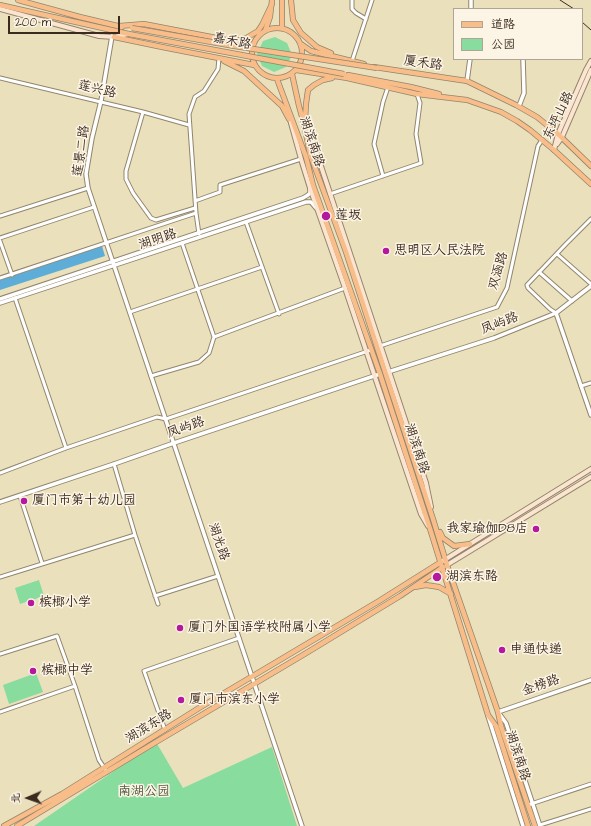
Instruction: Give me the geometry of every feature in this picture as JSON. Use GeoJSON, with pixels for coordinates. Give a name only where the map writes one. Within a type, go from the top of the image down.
{"type":"FeatureCollection","features":[{"type":"Feature","properties":{"kind":"main road","name":"嘉禾路"},"geometry":{"type":"LineString","coordinates":[[18,0],[119,26],[234,46],[377,68]]}},
{"type":"Feature","properties":{"kind":"main road"},"geometry":{"type":"LineString","coordinates":[[282,0],[282,28]]}},
{"type":"Feature","properties":{"kind":"main road"},"geometry":{"type":"LineString","coordinates":[[291,0],[293,20],[301,33],[317,47],[351,61]]}},
{"type":"Feature","properties":{"kind":"main road"},"geometry":{"type":"LineString","coordinates":[[265,30],[282,28],[291,32],[297,37],[301,44],[302,60],[292,74],[284,78],[268,78],[257,70],[252,58],[253,44],[265,30],[270,17],[272,2]]}},
{"type":"Feature","properties":{"kind":"main road"},"geometry":{"type":"LineString","coordinates":[[230,40],[243,40],[258,32],[272,2]]}},
{"type":"Feature","properties":{"kind":"main road","name":"嘉禾路"},"geometry":{"type":"LineString","coordinates":[[0,5],[129,34],[411,87],[461,100]]}},
{"type":"Feature","properties":{"kind":"main road"},"geometry":{"type":"LineString","coordinates":[[0,9],[99,36],[113,37],[254,65]]}},
{"type":"Feature","properties":{"kind":"main road"},"geometry":{"type":"LineString","coordinates":[[119,26],[144,24],[253,44]]}},
{"type":"Feature","properties":{"kind":"main road"},"geometry":{"type":"LineString","coordinates":[[113,37],[129,34]]}},
{"type":"Feature","properties":{"kind":"main road","name":"厦禾路"},"geometry":{"type":"LineString","coordinates":[[301,44],[312,50],[377,68],[466,81],[519,106],[537,118],[560,135],[591,166]]}},
{"type":"Feature","properties":{"kind":"main road"},"geometry":{"type":"LineString","coordinates":[[219,58],[244,71],[282,106],[289,119]]}},
{"type":"Feature","properties":{"kind":"main road","name":"东坪山路"},"geometry":{"type":"LineString","coordinates":[[554,150],[591,61]]}},
{"type":"Feature","properties":{"kind":"main road"},"geometry":{"type":"LineString","coordinates":[[296,70],[318,74],[346,76],[417,94],[467,100],[501,112],[517,121],[542,140],[591,184]]}},
{"type":"Feature","properties":{"kind":"main road","name":"东坪山路"},"geometry":{"type":"LineString","coordinates":[[560,135],[591,70]]}},
{"type":"Feature","properties":{"kind":"main road","name":"湖滨南路"},"geometry":{"type":"LineString","coordinates":[[292,74],[310,154],[346,252],[378,347]]}},
{"type":"Feature","properties":{"kind":"main road"},"geometry":{"type":"LineString","coordinates":[[304,124],[308,90],[314,85],[330,78],[346,76]]}},
{"type":"Feature","properties":{"kind":"main road","name":"湖滨南路"},"geometry":{"type":"LineString","coordinates":[[277,79],[306,157],[313,185],[368,350],[384,373],[498,712],[501,726],[539,826]]}},
{"type":"Feature","properties":{"kind":"main road"},"geometry":{"type":"LineString","coordinates":[[285,100],[300,158],[310,188],[368,350],[375,376],[421,514],[431,532]]}},
{"type":"Feature","properties":{"kind":"main road","name":"湖滨南路"},"geometry":{"type":"LineString","coordinates":[[304,124],[311,136],[378,347],[384,373],[431,532],[488,715],[496,726],[528,826]]}},
{"type":"Feature","properties":{"kind":"main road","name":"湖滨东路"},"geometry":{"type":"LineString","coordinates":[[4,826],[106,770],[255,684],[400,596],[442,568],[447,562],[470,544],[591,469]]}},
{"type":"Feature","properties":{"kind":"main road","name":"湖滨东路"},"geometry":{"type":"LineString","coordinates":[[17,826],[106,770],[199,708],[379,601],[440,562],[447,562],[591,478]]}},
{"type":"Feature","properties":{"kind":"main road"},"geometry":{"type":"LineString","coordinates":[[433,519],[443,538],[454,546],[470,544]]}},
{"type":"Feature","properties":{"kind":"main road"},"geometry":{"type":"LineString","coordinates":[[400,596],[415,587],[426,585],[438,587],[451,594]]}},
{"type":"Feature","properties":{"kind":"street"},"geometry":{"type":"LineString","coordinates":[[352,0],[352,9],[366,19]]}},
{"type":"Feature","properties":{"kind":"street"},"geometry":{"type":"LineString","coordinates":[[351,61],[372,0]]}},
{"type":"Feature","properties":{"kind":"street","name":"莲景二路"},"geometry":{"type":"LineString","coordinates":[[113,37],[86,174],[88,188],[113,264]]}},
{"type":"Feature","properties":{"kind":"street"},"geometry":{"type":"LineString","coordinates":[[199,234],[195,208],[189,114],[195,96],[204,91],[218,69],[219,58]]}},
{"type":"Feature","properties":{"kind":"street"},"geometry":{"type":"LineString","coordinates":[[466,81],[470,60]]}},
{"type":"Feature","properties":{"kind":"street"},"geometry":{"type":"LineString","coordinates":[[519,106],[524,94],[523,60]]}},
{"type":"Feature","properties":{"kind":"street","name":"莲兴路"},"geometry":{"type":"LineString","coordinates":[[0,78],[101,101],[189,125]]}},
{"type":"Feature","properties":{"kind":"street"},"geometry":{"type":"LineString","coordinates":[[383,176],[374,144],[383,102],[388,87]]}},
{"type":"Feature","properties":{"kind":"street"},"geometry":{"type":"LineString","coordinates":[[330,194],[421,163],[416,134],[420,103],[417,94]]}},
{"type":"Feature","properties":{"kind":"street"},"geometry":{"type":"LineString","coordinates":[[143,112],[126,171],[126,179],[133,193],[151,218],[156,220],[195,208]]}},
{"type":"Feature","properties":{"kind":"street","name":"双涵路"},"geometry":{"type":"LineString","coordinates":[[378,347],[496,307],[507,288],[538,146],[542,140]]}},
{"type":"Feature","properties":{"kind":"street"},"geometry":{"type":"LineString","coordinates":[[195,201],[220,192],[220,185],[300,158]]}},
{"type":"Feature","properties":{"kind":"street"},"geometry":{"type":"LineString","coordinates":[[0,216],[88,188]]}},
{"type":"Feature","properties":{"kind":"street","name":"湖明路"},"geometry":{"type":"LineString","coordinates":[[0,303],[302,198],[310,193],[310,188]]}},
{"type":"Feature","properties":{"kind":"street","name":"湖明路"},"geometry":{"type":"LineString","coordinates":[[0,299],[182,243],[306,202],[311,202],[318,211]]}},
{"type":"Feature","properties":{"kind":"street"},"geometry":{"type":"LineString","coordinates":[[0,238],[94,207]]}},
{"type":"Feature","properties":{"kind":"street"},"geometry":{"type":"LineString","coordinates":[[0,278],[196,213]]}},
{"type":"Feature","properties":{"kind":"street"},"geometry":{"type":"LineString","coordinates":[[591,219],[527,285],[528,288],[556,313],[591,415]]}},
{"type":"Feature","properties":{"kind":"street"},"geometry":{"type":"LineString","coordinates":[[246,222],[279,314]]}},
{"type":"Feature","properties":{"kind":"street"},"geometry":{"type":"LineString","coordinates":[[0,241],[12,275]]}},
{"type":"Feature","properties":{"kind":"street"},"geometry":{"type":"LineString","coordinates":[[151,376],[199,362],[208,353],[214,337],[182,243]]}},
{"type":"Feature","properties":{"kind":"street"},"geometry":{"type":"LineString","coordinates":[[556,254],[591,285]]}},
{"type":"Feature","properties":{"kind":"street","name":"湖光路"},"geometry":{"type":"LineString","coordinates":[[113,264],[302,826]]}},
{"type":"Feature","properties":{"kind":"street"},"geometry":{"type":"LineString","coordinates":[[130,312],[262,267]]}},
{"type":"Feature","properties":{"kind":"street"},"geometry":{"type":"LineString","coordinates":[[539,272],[572,301]]}},
{"type":"Feature","properties":{"kind":"street","name":"凤屿路"},"geometry":{"type":"LineString","coordinates":[[0,502],[384,373],[494,338],[556,313],[591,285]]}},
{"type":"Feature","properties":{"kind":"street"},"geometry":{"type":"LineString","coordinates":[[214,337],[279,314],[345,288]]}},
{"type":"Feature","properties":{"kind":"street"},"geometry":{"type":"LineString","coordinates":[[15,298],[66,448]]}},
{"type":"Feature","properties":{"kind":"street"},"geometry":{"type":"LineString","coordinates":[[0,472],[157,417],[166,419],[368,350]]}},
{"type":"Feature","properties":{"kind":"street"},"geometry":{"type":"LineString","coordinates":[[581,386],[591,383]]}},
{"type":"Feature","properties":{"kind":"street"},"geometry":{"type":"LineString","coordinates":[[114,464],[135,535],[158,604]]}},
{"type":"Feature","properties":{"kind":"street"},"geometry":{"type":"LineString","coordinates":[[20,496],[42,564]]}},
{"type":"Feature","properties":{"kind":"street"},"geometry":{"type":"LineString","coordinates":[[0,577],[135,535]]}},
{"type":"Feature","properties":{"kind":"street"},"geometry":{"type":"LineString","coordinates":[[156,596],[218,576]]}},
{"type":"Feature","properties":{"kind":"street"},"geometry":{"type":"LineString","coordinates":[[0,654],[57,636],[76,686],[99,760],[106,770]]}},
{"type":"Feature","properties":{"kind":"street"},"geometry":{"type":"LineString","coordinates":[[165,730],[144,671],[239,638]]}},
{"type":"Feature","properties":{"kind":"street","name":"金榜路"},"geometry":{"type":"LineString","coordinates":[[498,712],[591,680]]}},
{"type":"Feature","properties":{"kind":"street"},"geometry":{"type":"LineString","coordinates":[[0,712],[76,686]]}},
{"type":"Feature","properties":{"kind":"street"},"geometry":{"type":"LineString","coordinates":[[488,715],[523,826]]}},
{"type":"Feature","properties":{"kind":"street"},"geometry":{"type":"LineString","coordinates":[[531,805],[591,784]]}},
{"type":"Feature","properties":{"kind":"street"},"geometry":{"type":"LineString","coordinates":[[539,826],[591,809]]}},
{"type":"Feature","properties":{"kind":"green space"},"geometry":{"type":"Polygon","coordinates":[[[275,37],[287,43],[292,55],[286,67],[274,72],[262,66],[257,54],[263,41],[275,37]]]}},
{"type":"Feature","properties":{"kind":"green space"},"geometry":{"type":"Polygon","coordinates":[[[39,580],[44,596],[20,604],[15,588],[39,580]]]}},
{"type":"Feature","properties":{"kind":"green space"},"geometry":{"type":"Polygon","coordinates":[[[36,673],[43,692],[9,704],[3,685],[36,673]]]}},
{"type":"Feature","properties":{"kind":"green space","name":"南湖公园"},"geometry":{"type":"Polygon","coordinates":[[[156,742],[183,788],[272,747],[297,826],[34,826],[156,742]]]}},
{"type":"Feature","properties":{"kind":"water"},"geometry":{"type":"Polygon","coordinates":[[[102,246],[105,256],[0,290],[0,280],[102,246]]]}},
{"type":"Feature","properties":{"kind":"railway"},"geometry":{"type":"LineString","coordinates":[[560,0],[572,8]]}},
{"type":"Feature","properties":{"kind":"railway"},"geometry":{"type":"LineString","coordinates":[[583,23],[591,30]]}},
{"type":"Feature","properties":{"kind":"place","name":"莲坂"},"geometry":{"type":"Point","coordinates":[326,216]}},
{"type":"Feature","properties":{"kind":"place","name":"思明区人民法院"},"geometry":{"type":"Point","coordinates":[386,251]}},
{"type":"Feature","properties":{"kind":"place","name":"厦门市第十幼儿园"},"geometry":{"type":"Point","coordinates":[24,501]}},
{"type":"Feature","properties":{"kind":"place","name":"我家瑜伽D8店"},"geometry":{"type":"Point","coordinates":[536,529]}},
{"type":"Feature","properties":{"kind":"place","name":"湖滨东路"},"geometry":{"type":"Point","coordinates":[437,577]}},
{"type":"Feature","properties":{"kind":"place","name":"槟榔小学"},"geometry":{"type":"Point","coordinates":[31,603]}},
{"type":"Feature","properties":{"kind":"place","name":"厦门外国语学校附属小学"},"geometry":{"type":"Point","coordinates":[180,628]}},
{"type":"Feature","properties":{"kind":"place","name":"申通快递"},"geometry":{"type":"Point","coordinates":[502,650]}},
{"type":"Feature","properties":{"kind":"place","name":"槟榔中学"},"geometry":{"type":"Point","coordinates":[33,671]}},
{"type":"Feature","properties":{"kind":"place","name":"厦门市滨东小学"},"geometry":{"type":"Point","coordinates":[181,700]}}]}
